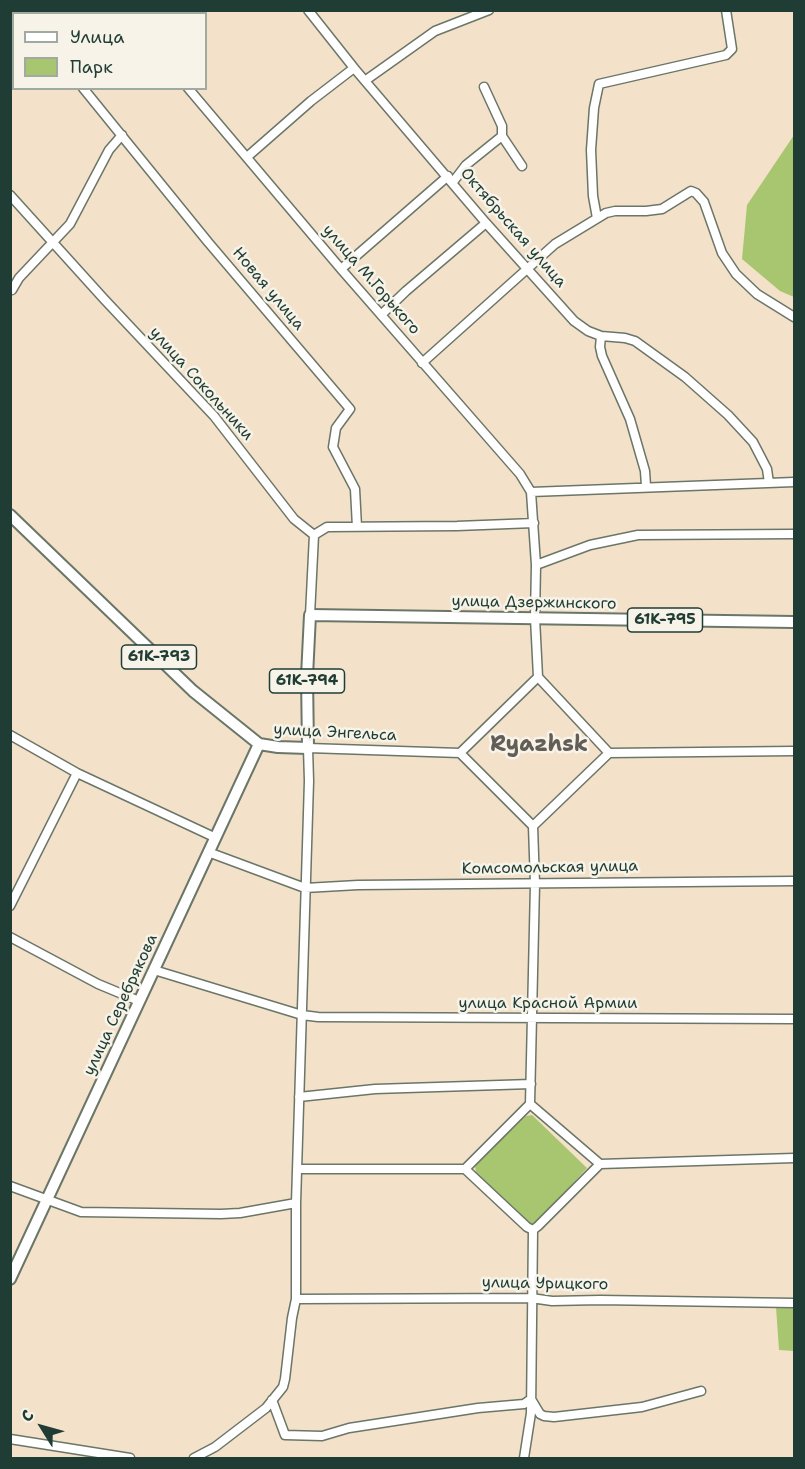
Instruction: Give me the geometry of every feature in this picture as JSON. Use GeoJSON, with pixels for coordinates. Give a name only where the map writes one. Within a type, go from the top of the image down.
{"type":"FeatureCollection","features":[{"type":"Feature","properties":{"kind":"main road","name":"улица Энгельса"},"geometry":{"type":"LineString","coordinates":[[10,515],[193,691],[259,744],[308,748]]}},
{"type":"Feature","properties":{"kind":"main road","name":"улица Дзержинского"},"geometry":{"type":"LineString","coordinates":[[310,615],[795,622]]}},
{"type":"Feature","properties":{"kind":"main road","name":"61К-794"},"geometry":{"type":"LineString","coordinates":[[308,748],[307,675],[310,615]]}},
{"type":"Feature","properties":{"kind":"main road","name":"улица Серебрякова"},"geometry":{"type":"LineString","coordinates":[[10,1279],[259,744]]}},
{"type":"Feature","properties":{"kind":"street","name":"Октябрьская улица"},"geometry":{"type":"LineString","coordinates":[[308,10],[354,68],[486,223],[574,321],[588,331],[601,336]]}},
{"type":"Feature","properties":{"kind":"street"},"geometry":{"type":"LineString","coordinates":[[366,80],[435,31],[489,10]]}},
{"type":"Feature","properties":{"kind":"street"},"geometry":{"type":"LineString","coordinates":[[597,218],[593,196],[591,150],[594,108],[599,84],[726,55],[732,49],[726,10]]}},
{"type":"Feature","properties":{"kind":"street"},"geometry":{"type":"LineString","coordinates":[[247,157],[311,101],[354,68]]}},
{"type":"Feature","properties":{"kind":"street"},"geometry":{"type":"LineString","coordinates":[[484,87],[502,126],[502,136],[522,166]]}},
{"type":"Feature","properties":{"kind":"street","name":"Новая улица"},"geometry":{"type":"LineString","coordinates":[[85,90],[208,242],[350,409],[336,428],[333,447],[355,489],[357,527]]}},
{"type":"Feature","properties":{"kind":"street","name":"улица М.Горького"},"geometry":{"type":"LineString","coordinates":[[190,90],[341,269],[520,474],[531,492]]}},
{"type":"Feature","properties":{"kind":"street"},"geometry":{"type":"LineString","coordinates":[[12,290],[19,278],[54,243],[75,217],[109,150],[122,135]]}},
{"type":"Feature","properties":{"kind":"street"},"geometry":{"type":"LineString","coordinates":[[341,269],[502,136]]}},
{"type":"Feature","properties":{"kind":"street"},"geometry":{"type":"LineString","coordinates":[[422,363],[555,244],[597,218],[615,211],[634,212],[662,209],[676,202],[687,192],[693,191],[704,202],[722,253],[736,274],[757,294],[795,317]]}},
{"type":"Feature","properties":{"kind":"street","name":"улица Сокольники"},"geometry":{"type":"LineString","coordinates":[[10,195],[214,416],[294,519],[314,535]]}},
{"type":"Feature","properties":{"kind":"street"},"geometry":{"type":"LineString","coordinates":[[381,315],[486,223]]}},
{"type":"Feature","properties":{"kind":"street"},"geometry":{"type":"LineString","coordinates":[[646,486],[645,471],[630,419],[602,356],[601,336],[635,341],[685,377],[728,415],[753,442],[765,463],[769,483]]}},
{"type":"Feature","properties":{"kind":"street"},"geometry":{"type":"LineString","coordinates":[[609,753],[538,677],[535,618],[536,565],[531,492],[795,482]]}},
{"type":"Feature","properties":{"kind":"street"},"geometry":{"type":"LineString","coordinates":[[310,615],[314,535],[327,527],[534,524]]}},
{"type":"Feature","properties":{"kind":"street"},"geometry":{"type":"LineString","coordinates":[[536,565],[590,545],[638,535],[795,534]]}},
{"type":"Feature","properties":{"kind":"street"},"geometry":{"type":"LineString","coordinates":[[465,1168],[530,1104],[535,884],[534,826],[460,753],[538,677]]}},
{"type":"Feature","properties":{"kind":"street"},"geometry":{"type":"LineString","coordinates":[[10,735],[77,773],[214,837]]}},
{"type":"Feature","properties":{"kind":"street"},"geometry":{"type":"LineString","coordinates":[[194,1458],[228,1437],[266,1408],[283,1387],[285,1379],[296,1299],[296,1203],[308,748]]}},
{"type":"Feature","properties":{"kind":"street","name":"улица Энгельса"},"geometry":{"type":"LineString","coordinates":[[308,748],[460,753]]}},
{"type":"Feature","properties":{"kind":"street"},"geometry":{"type":"LineString","coordinates":[[534,826],[609,753],[795,751]]}},
{"type":"Feature","properties":{"kind":"street"},"geometry":{"type":"LineString","coordinates":[[10,906],[77,773]]}},
{"type":"Feature","properties":{"kind":"street"},"geometry":{"type":"LineString","coordinates":[[208,852],[305,888]]}},
{"type":"Feature","properties":{"kind":"street","name":"Комсомольская улица"},"geometry":{"type":"LineString","coordinates":[[305,888],[358,885],[795,881]]}},
{"type":"Feature","properties":{"kind":"street"},"geometry":{"type":"LineString","coordinates":[[10,938],[98,984],[139,1001]]}},
{"type":"Feature","properties":{"kind":"street","name":"улица Красной Армии"},"geometry":{"type":"LineString","coordinates":[[154,970],[302,1015],[318,1017],[795,1019]]}},
{"type":"Feature","properties":{"kind":"street"},"geometry":{"type":"LineString","coordinates":[[299,1097],[375,1089],[531,1084]]}},
{"type":"Feature","properties":{"kind":"street"},"geometry":{"type":"LineString","coordinates":[[530,1104],[600,1164],[795,1158]]}},
{"type":"Feature","properties":{"kind":"street"},"geometry":{"type":"LineString","coordinates":[[524,1458],[531,1413],[533,1230],[600,1164]]}},
{"type":"Feature","properties":{"kind":"street"},"geometry":{"type":"LineString","coordinates":[[297,1169],[465,1168],[527,1227],[533,1230]]}},
{"type":"Feature","properties":{"kind":"street"},"geometry":{"type":"LineString","coordinates":[[10,1186],[81,1212],[220,1214],[240,1213],[296,1203]]}},
{"type":"Feature","properties":{"kind":"street","name":"улица Урицкого"},"geometry":{"type":"LineString","coordinates":[[296,1299],[531,1298],[552,1301],[795,1303]]}},
{"type":"Feature","properties":{"kind":"street"},"geometry":{"type":"LineString","coordinates":[[531,1399],[540,1414],[554,1417],[642,1407],[701,1391]]}},
{"type":"Feature","properties":{"kind":"street"},"geometry":{"type":"LineString","coordinates":[[272,1400],[285,1435],[298,1437],[322,1436],[367,1425],[478,1408],[524,1404],[531,1399]]}},
{"type":"Feature","properties":{"kind":"street"},"geometry":{"type":"LineString","coordinates":[[10,1439],[130,1458]]}},
{"type":"Feature","properties":{"kind":"green space"},"geometry":{"type":"Polygon","coordinates":[[[794,135],[794,297],[780,291],[742,259],[747,205],[794,135]]]}},
{"type":"Feature","properties":{"kind":"green space"},"geometry":{"type":"Polygon","coordinates":[[[532,1115],[587,1168],[537,1223],[528,1224],[476,1174],[475,1165],[526,1116],[532,1115]]]}},
{"type":"Feature","properties":{"kind":"green space"},"geometry":{"type":"Polygon","coordinates":[[[776,1307],[794,1307],[794,1351],[779,1350],[776,1307]]]}},
{"type":"Feature","properties":{"kind":"district","name":"Ryazhsk"},"geometry":{"type":"Point","coordinates":[539,745]}}]}
